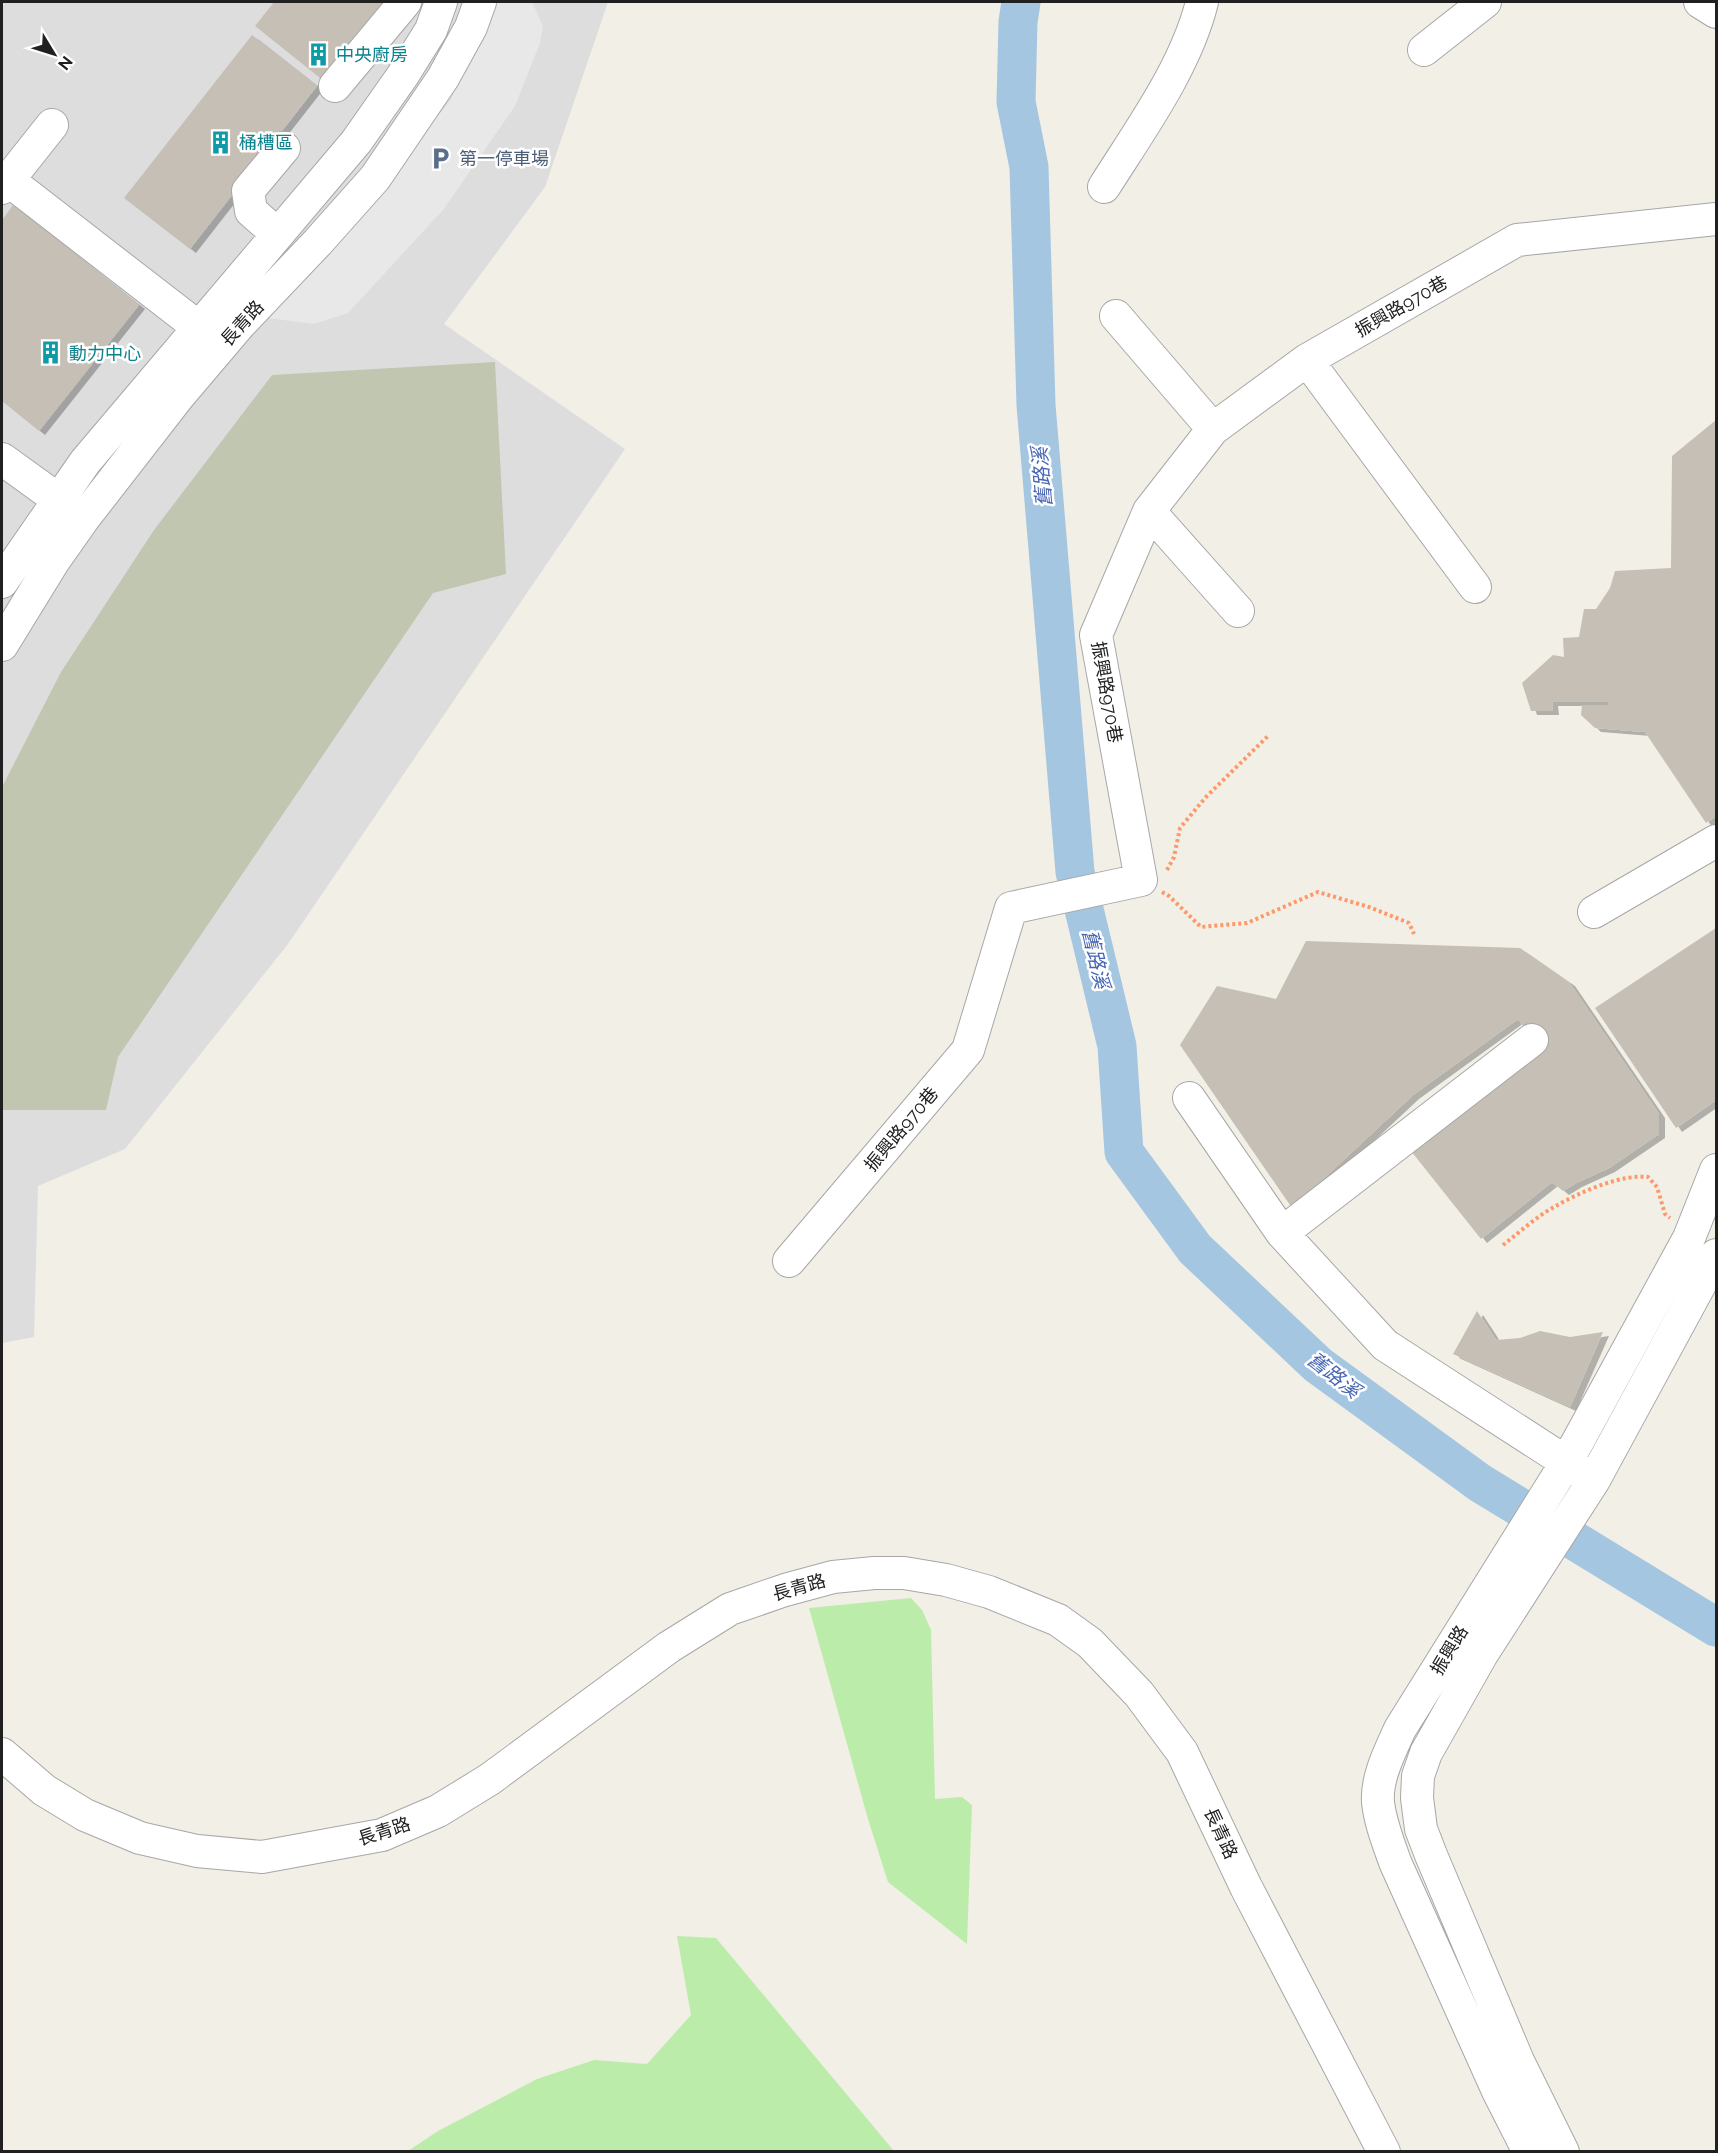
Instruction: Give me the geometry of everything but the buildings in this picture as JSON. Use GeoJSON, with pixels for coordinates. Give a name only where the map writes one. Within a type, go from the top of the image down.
{"type":"FeatureCollection","features":[{"type":"Feature","properties":{"kind":"street"},"geometry":{"type":"LineString","coordinates":[[335,86],[405,2]]}},
{"type":"Feature","properties":{"kind":"street","name":"長青路"},"geometry":{"type":"LineString","coordinates":[[2,582],[85,462],[356,142],[430,30],[441,2]]}},
{"type":"Feature","properties":{"kind":"street","name":"長青路"},"geometry":{"type":"LineString","coordinates":[[2,645],[53,562],[84,518],[178,397],[240,324],[375,178],[443,78],[471,27],[480,2]]}},
{"type":"Feature","properties":{"kind":"street"},"geometry":{"type":"LineString","coordinates":[[1104,187],[1172,76],[1197,24],[1202,2]]}},
{"type":"Feature","properties":{"kind":"street"},"geometry":{"type":"LineString","coordinates":[[1424,50],[1485,2]]}},
{"type":"Feature","properties":{"kind":"street"},"geometry":{"type":"LineString","coordinates":[[1700,2],[1716,12]]}},
{"type":"Feature","properties":{"kind":"street"},"geometry":{"type":"LineString","coordinates":[[376,113],[405,135]]}},
{"type":"Feature","properties":{"kind":"street"},"geometry":{"type":"LineString","coordinates":[[51,125],[5,184],[198,327]]}},
{"type":"Feature","properties":{"kind":"street"},"geometry":{"type":"LineString","coordinates":[[277,234],[251,211],[248,191],[284,148]]}},
{"type":"Feature","properties":{"kind":"street","name":"振興路970巷"},"geometry":{"type":"LineString","coordinates":[[789,1261],[968,1050],[1011,908],[1149,884],[1096,635],[1149,511],[1213,429],[1307,360],[1517,240],[1716,219]]}},
{"type":"Feature","properties":{"kind":"street"},"geometry":{"type":"LineString","coordinates":[[1116,316],[1213,429]]}},
{"type":"Feature","properties":{"kind":"street"},"geometry":{"type":"LineString","coordinates":[[1307,360],[1475,587]]}},
{"type":"Feature","properties":{"kind":"street"},"geometry":{"type":"LineString","coordinates":[[2,459],[84,518]]}},
{"type":"Feature","properties":{"kind":"street"},"geometry":{"type":"LineString","coordinates":[[1149,511],[1238,611]]}},
{"type":"Feature","properties":{"kind":"street"},"geometry":{"type":"LineString","coordinates":[[1594,912],[1716,842]]}},
{"type":"Feature","properties":{"kind":"street"},"geometry":{"type":"LineString","coordinates":[[1282,1233],[1532,1040]]}},
{"type":"Feature","properties":{"kind":"street"},"geometry":{"type":"LineString","coordinates":[[1189,1098],[1282,1233],[1385,1346],[1594,1480]]}},
{"type":"Feature","properties":{"kind":"street","name":"振興路"},"geometry":{"type":"LineString","coordinates":[[1529,2151],[1498,2091],[1395,1862],[1382,1823],[1378,1799],[1384,1767],[1400,1728],[1566,1463],[1689,1238],[1716,1170]]}},
{"type":"Feature","properties":{"kind":"street"},"geometry":{"type":"LineString","coordinates":[[1689,1238],[1716,1255]]}},
{"type":"Feature","properties":{"kind":"street","name":"振興路"},"geometry":{"type":"LineString","coordinates":[[1563,2151],[1518,2061],[1445,1891],[1421,1828],[1417,1798],[1418,1776],[1426,1753],[1482,1654],[1594,1480],[1716,1255]]}},
{"type":"Feature","properties":{"kind":"street","name":"長青路"},"geometry":{"type":"LineString","coordinates":[[2,1754],[44,1790],[85,1815],[140,1838],[197,1851],[262,1857],[306,1850],[382,1835],[438,1811],[490,1779],[669,1647],[730,1610],[785,1590],[823,1580],[874,1573],[904,1574],[945,1580],[989,1592],[1058,1620],[1090,1643],[1139,1694],[1182,1752],[1246,1887],[1384,2151]]}},
{"type":"Feature","properties":{"kind":"path"},"geometry":{"type":"LineString","coordinates":[[1269,735],[1206,797],[1180,828],[1174,857],[1149,884],[1170,896],[1202,927],[1247,923],[1318,892],[1369,907],[1409,923],[1413,934]]}},
{"type":"Feature","properties":{"kind":"path"},"geometry":{"type":"LineString","coordinates":[[1503,1245],[1555,1206],[1614,1180],[1635,1176],[1648,1177],[1657,1187],[1665,1214],[1689,1238]]}},
{"type":"Feature","properties":{"kind":"shaded area"},"geometry":{"type":"Polygon","coordinates":[[[2,2],[608,2],[545,187],[444,324],[625,449],[288,944],[125,1149],[38,1186],[34,1337],[2,1343],[2,2]]]}},
{"type":"Feature","properties":{"kind":"shaded area","name":"第一停車場"},"geometry":{"type":"Polygon","coordinates":[[[496,2],[532,2],[543,26],[540,43],[515,106],[443,210],[348,313],[314,324],[268,318],[311,271],[450,101],[496,2]]]}},
{"type":"Feature","properties":{"kind":"shaded area"},"geometry":{"type":"Polygon","coordinates":[[[495,362],[506,574],[433,593],[118,1057],[106,1110],[2,1110],[2,787],[61,672],[154,530],[272,375],[495,362]]]}},
{"type":"Feature","properties":{"kind":"green space"},"geometry":{"type":"Polygon","coordinates":[[[911,1598],[922,1610],[931,1630],[935,1799],[962,1797],[972,1805],[967,1944],[888,1882],[809,1608],[911,1598]]]}},
{"type":"Feature","properties":{"kind":"green space"},"geometry":{"type":"Polygon","coordinates":[[[677,1936],[716,1938],[894,2151],[408,2151],[438,2131],[537,2079],[594,2060],[647,2064],[691,2015],[677,1936]]]}},
{"type":"Feature","properties":{"kind":"waterway","name":"舊路溪"},"geometry":{"type":"LineString","coordinates":[[1021,2],[1018,22],[1016,102],[1029,167],[1036,405],[1075,872],[1117,1046],[1124,1152],[1195,1249],[1318,1365],[1480,1483],[1716,1627]]}},
{"type":"Feature","properties":{"kind":"place","name":"中央廚房"},"geometry":{"type":"Point","coordinates":[318,54]}},
{"type":"Feature","properties":{"kind":"place","name":"桶槽區"},"geometry":{"type":"Point","coordinates":[221,142]}},
{"type":"Feature","properties":{"kind":"place","name":"第一停車場"},"geometry":{"type":"Point","coordinates":[441,158]}},
{"type":"Feature","properties":{"kind":"place","name":"動力中心"},"geometry":{"type":"Point","coordinates":[51,353]}}]}
